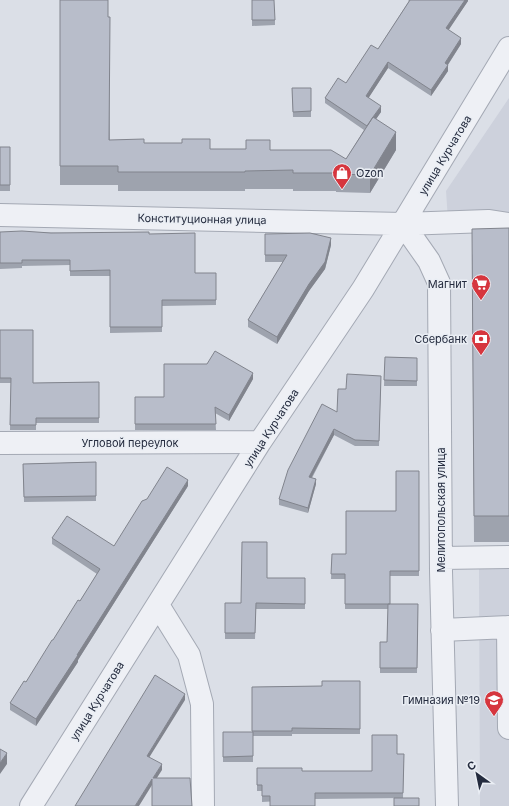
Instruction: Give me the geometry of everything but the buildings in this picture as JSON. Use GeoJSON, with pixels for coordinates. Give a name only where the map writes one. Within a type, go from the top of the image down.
{"type":"FeatureCollection","features":[{"type":"Feature","properties":{"kind":"street","name":"улица Курчатова"},"geometry":{"type":"LineString","coordinates":[[31,806],[260,442],[362,289],[403,224],[509,48]]}},
{"type":"Feature","properties":{"kind":"street","name":"Конституционная улица"},"geometry":{"type":"LineString","coordinates":[[0,215],[403,224],[488,221],[509,224]]}},
{"type":"Feature","properties":{"kind":"street","name":"Мелитопольская улица"},"geometry":{"type":"LineString","coordinates":[[403,224],[429,261],[439,282],[442,630],[447,806]]}},
{"type":"Feature","properties":{"kind":"street","name":"Угловой переулок"},"geometry":{"type":"LineString","coordinates":[[0,443],[260,442]]}},
{"type":"Feature","properties":{"kind":"street"},"geometry":{"type":"LineString","coordinates":[[441,558],[509,557]]}},
{"type":"Feature","properties":{"kind":"street"},"geometry":{"type":"LineString","coordinates":[[158,605],[189,655],[202,704],[203,806]]}},
{"type":"Feature","properties":{"kind":"street"},"geometry":{"type":"LineString","coordinates":[[442,630],[508,627],[509,728]]}},
{"type":"Feature","properties":{"kind":"shaded area"},"geometry":{"type":"Polygon","coordinates":[[[509,98],[509,216],[448,220],[446,191],[509,98]]]}},
{"type":"Feature","properties":{"kind":"shaded area","name":"Гимназия №19"},"geometry":{"type":"Polygon","coordinates":[[[479,568],[509,568],[509,806],[480,806],[479,568]]]}},
{"type":"Feature","properties":{"kind":"place","name":"Ozon"},"geometry":{"type":"Point","coordinates":[342,190]}},
{"type":"Feature","properties":{"kind":"place","name":"Магнит"},"geometry":{"type":"Point","coordinates":[481,301]}},
{"type":"Feature","properties":{"kind":"place","name":"Сбербанк"},"geometry":{"type":"Point","coordinates":[481,356]}},
{"type":"Feature","properties":{"kind":"place","name":"Гимназия №19"},"geometry":{"type":"Point","coordinates":[494,717]}}]}
